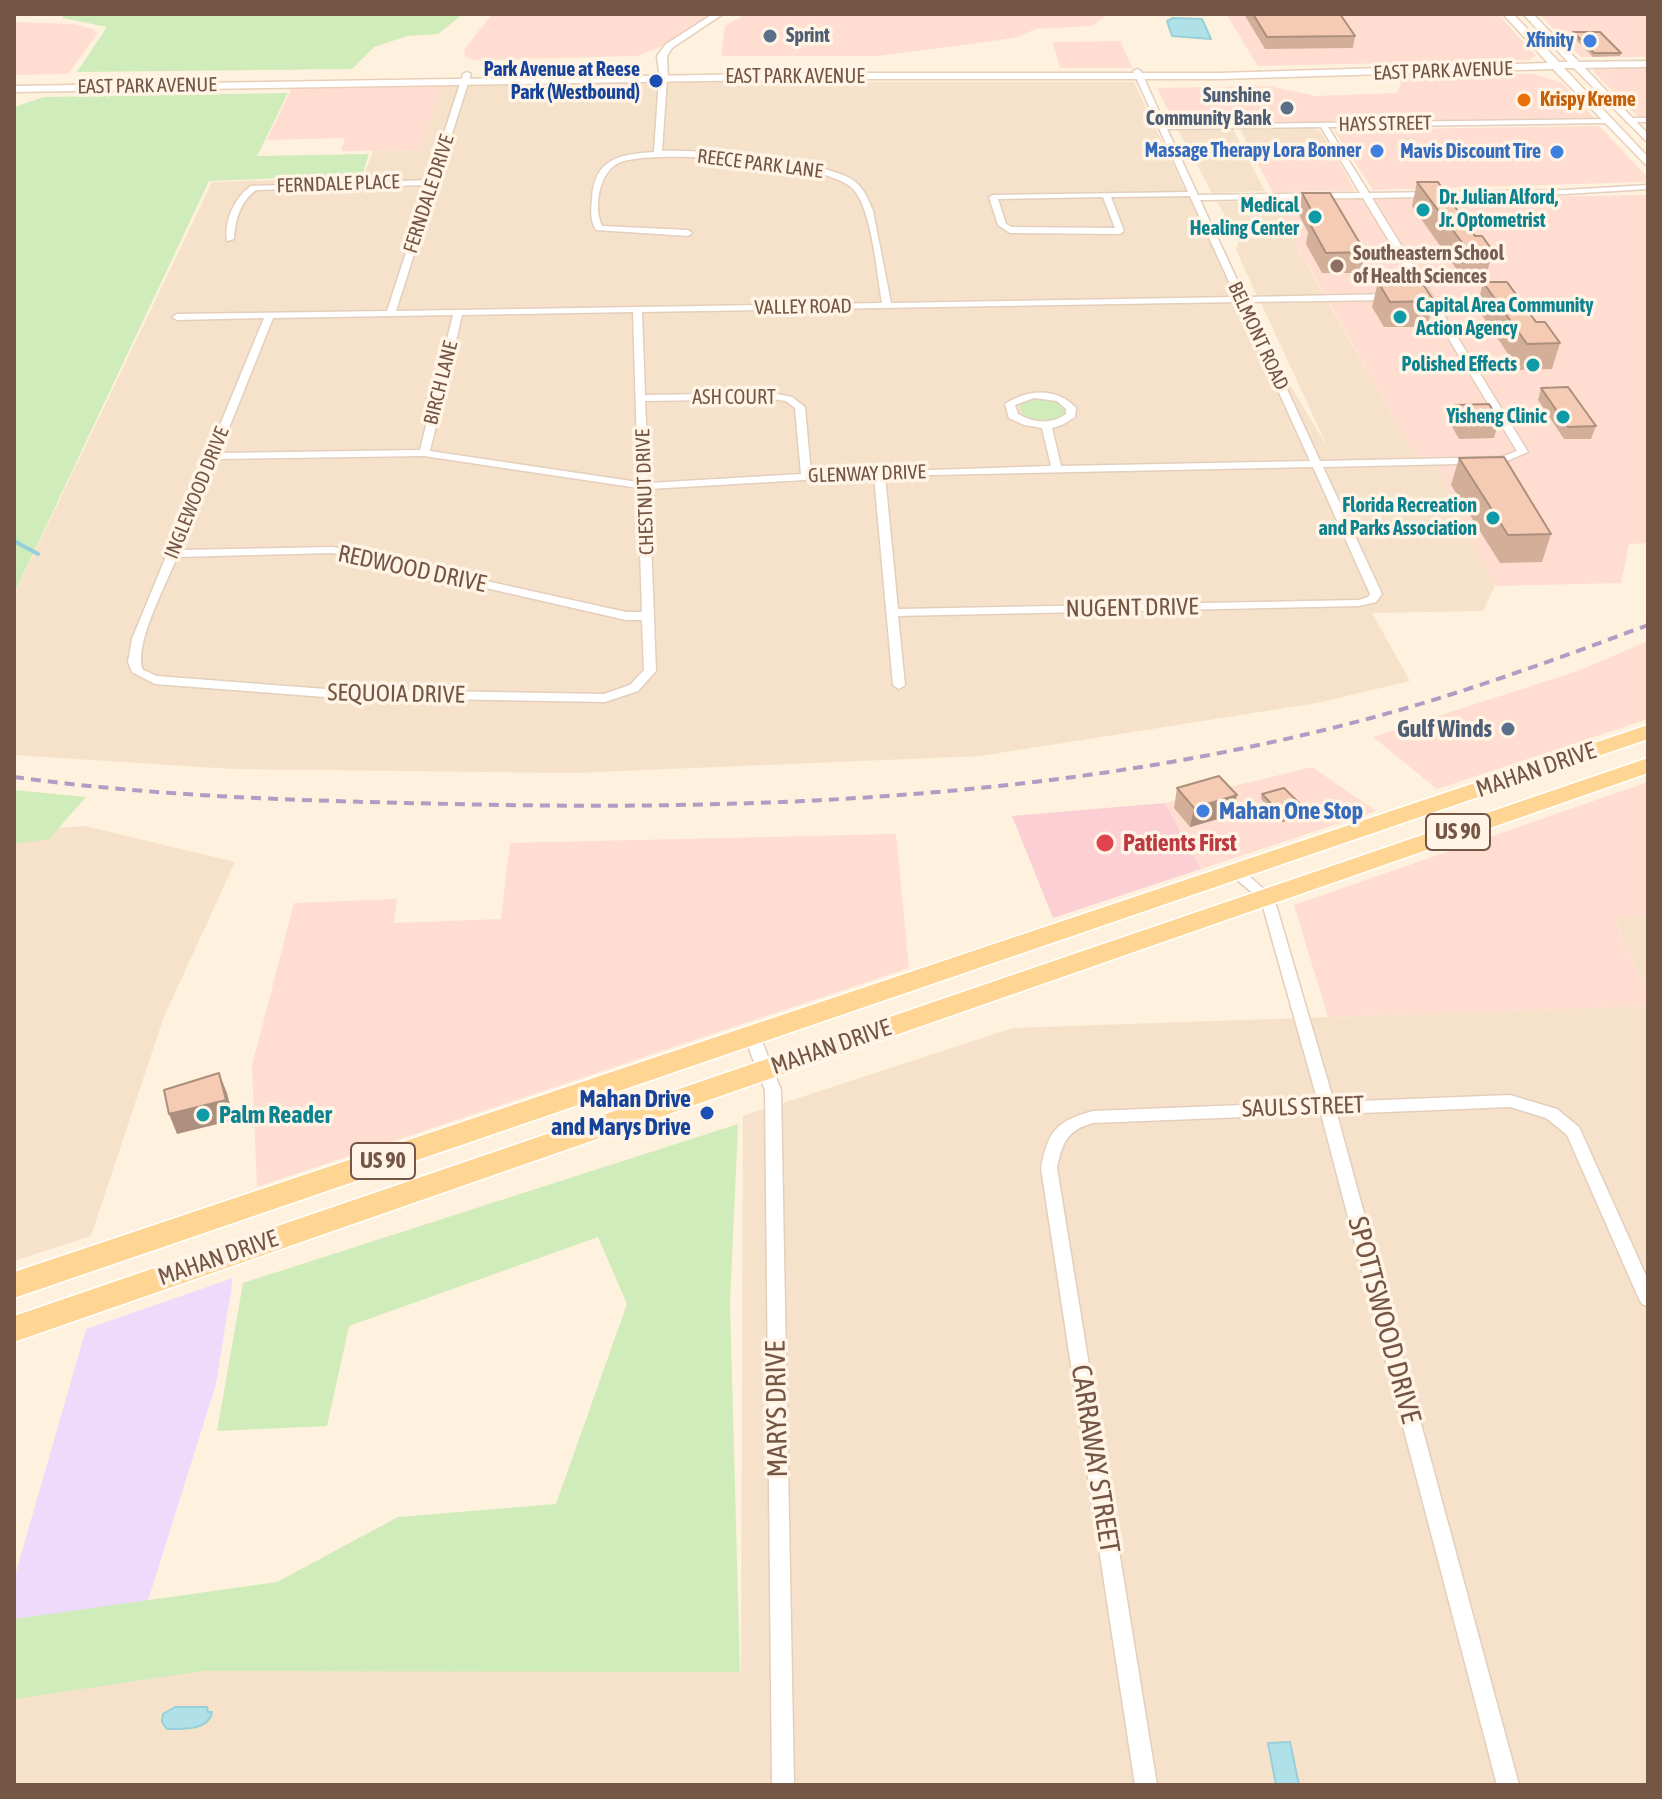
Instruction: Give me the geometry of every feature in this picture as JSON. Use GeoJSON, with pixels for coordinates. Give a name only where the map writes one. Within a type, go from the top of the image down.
{"type":"FeatureCollection","features":[{"type":"Feature","properties":{"kind":"main road"},"geometry":{"type":"LineString","coordinates":[[1508,14],[1648,164]]}},
{"type":"Feature","properties":{"kind":"main road"},"geometry":{"type":"LineString","coordinates":[[1528,14],[1648,140]]}},
{"type":"Feature","properties":{"kind":"main road","name":"EAST PARK AVENUE"},"geometry":{"type":"LineString","coordinates":[[14,89],[466,78],[1138,74],[1515,69],[1555,65]]}},
{"type":"Feature","properties":{"kind":"main road","name":"EAST PARK AVENUE"},"geometry":{"type":"LineString","coordinates":[[1138,74],[1576,65]]}},
{"type":"Feature","properties":{"kind":"main road"},"geometry":{"type":"LineString","coordinates":[[1515,69],[1570,81]]}},
{"type":"Feature","properties":{"kind":"main road","name":"EAST PARK AVENUE"},"geometry":{"type":"LineString","coordinates":[[14,80],[466,78]]}},
{"type":"Feature","properties":{"kind":"main road","name":"MAHAN DRIVE"},"geometry":{"type":"LineString","coordinates":[[14,1285],[1648,732]]}},
{"type":"Feature","properties":{"kind":"main road","name":"MAHAN DRIVE"},"geometry":{"type":"LineString","coordinates":[[14,1329],[1648,765]]}},
{"type":"Feature","properties":{"kind":"main road"},"geometry":{"type":"LineString","coordinates":[[1493,785],[1516,812]]}},
{"type":"Feature","properties":{"kind":"main road"},"geometry":{"type":"LineString","coordinates":[[168,1233],[177,1273]]}},
{"type":"Feature","properties":{"kind":"street"},"geometry":{"type":"LineString","coordinates":[[658,152],[662,56],[669,46],[719,14]]}},
{"type":"Feature","properties":{"kind":"street"},"geometry":{"type":"LineString","coordinates":[[663,75],[679,49],[731,14]]}},
{"type":"Feature","properties":{"kind":"street","name":"EAST PARK AVENUE"},"geometry":{"type":"LineString","coordinates":[[1576,65],[1648,64]]}},
{"type":"Feature","properties":{"kind":"street","name":"BELMONT ROAD"},"geometry":{"type":"LineString","coordinates":[[1138,74],[1376,594],[1372,600]]}},
{"type":"Feature","properties":{"kind":"street","name":"FERNDALE DRIVE"},"geometry":{"type":"LineString","coordinates":[[391,313],[466,78]]}},
{"type":"Feature","properties":{"kind":"street"},"geometry":{"type":"LineString","coordinates":[[1629,120],[1648,120]]}},
{"type":"Feature","properties":{"kind":"street","name":"HAYS STREET"},"geometry":{"type":"LineString","coordinates":[[1163,127],[1608,121]]}},
{"type":"Feature","properties":{"kind":"street"},"geometry":{"type":"LineString","coordinates":[[1323,125],[1366,195],[1417,297]]}},
{"type":"Feature","properties":{"kind":"street","name":"REECE PARK LANE"},"geometry":{"type":"LineString","coordinates":[[688,233],[609,231],[595,222],[599,179],[604,169],[625,157],[658,152],[820,170],[851,182],[865,198],[887,305]]}},
{"type":"Feature","properties":{"kind":"street","name":"FERNDALE PLACE"},"geometry":{"type":"LineString","coordinates":[[230,239],[230,224],[245,194],[254,188],[433,182]]}},
{"type":"Feature","properties":{"kind":"street"},"geometry":{"type":"LineString","coordinates":[[1106,195],[1120,231],[1010,230],[1002,225],[993,197],[1106,195],[1366,195],[1648,190]]}},
{"type":"Feature","properties":{"kind":"street","name":"VALLEY ROAD"},"geometry":{"type":"LineString","coordinates":[[177,317],[1417,297]]}},
{"type":"Feature","properties":{"kind":"street","name":"GLENWAY DRIVE"},"geometry":{"type":"LineString","coordinates":[[213,456],[424,453],[645,486],[879,473],[1502,460],[1523,452],[1417,297]]}},
{"type":"Feature","properties":{"kind":"street","name":"CHESTNUT DRIVE"},"geometry":{"type":"LineString","coordinates":[[637,309],[643,398],[648,674]]}},
{"type":"Feature","properties":{"kind":"street","name":"BIRCH LANE"},"geometry":{"type":"LineString","coordinates":[[424,453],[458,312]]}},
{"type":"Feature","properties":{"kind":"street","name":"INGLEWOOD DRIVE"},"geometry":{"type":"LineString","coordinates":[[138,672],[134,662],[138,639],[270,315]]}},
{"type":"Feature","properties":{"kind":"street"},"geometry":{"type":"LineString","coordinates":[[1033,395],[1051,396],[1067,403],[1071,415],[1046,425],[1020,420],[1009,411],[1010,404],[1033,395]]}},
{"type":"Feature","properties":{"kind":"street","name":"ASH COURT"},"geometry":{"type":"LineString","coordinates":[[643,398],[772,396],[789,399],[800,407],[806,477]]}},
{"type":"Feature","properties":{"kind":"street"},"geometry":{"type":"LineString","coordinates":[[1046,425],[1057,469]]}},
{"type":"Feature","properties":{"kind":"street"},"geometry":{"type":"LineString","coordinates":[[879,473],[899,685]]}},
{"type":"Feature","properties":{"kind":"street","name":"REDWOOD DRIVE"},"geometry":{"type":"LineString","coordinates":[[172,554],[333,550],[626,616],[649,616]]}},
{"type":"Feature","properties":{"kind":"street","name":"NUGENT DRIVE"},"geometry":{"type":"LineString","coordinates":[[892,613],[1372,600]]}},
{"type":"Feature","properties":{"kind":"street","name":"SEQUOIA DRIVE"},"geometry":{"type":"LineString","coordinates":[[138,672],[155,680],[325,693],[605,698],[634,688],[648,674]]}},
{"type":"Feature","properties":{"kind":"street"},"geometry":{"type":"LineString","coordinates":[[1235,871],[1267,898]]}},
{"type":"Feature","properties":{"kind":"street","name":"SPOTTSWOOD DRIVE"},"geometry":{"type":"LineString","coordinates":[[1267,898],[1327,1106],[1508,1785]]}},
{"type":"Feature","properties":{"kind":"street","name":"MARYS DRIVE"},"geometry":{"type":"LineString","coordinates":[[752,1036],[773,1090],[783,1785]]}},
{"type":"Feature","properties":{"kind":"street","name":"SAULS STREET"},"geometry":{"type":"LineString","coordinates":[[1059,1135],[1072,1122],[1093,1117],[1510,1101],[1551,1113],[1580,1140],[1648,1299]]}},
{"type":"Feature","properties":{"kind":"street","name":"CARRAWAY STREET"},"geometry":{"type":"LineString","coordinates":[[1059,1135],[1053,1142],[1049,1168],[1146,1785]]}},
{"type":"Feature","properties":{"kind":"shaded area"},"geometry":{"type":"Polygon","coordinates":[[[492,14],[712,14],[663,46],[637,56],[473,60],[465,56],[464,50],[492,14]]]}},
{"type":"Feature","properties":{"kind":"shaded area"},"geometry":{"type":"Polygon","coordinates":[[[746,14],[1107,14],[1092,26],[1036,29],[1014,38],[879,56],[721,56],[725,26],[746,14]]]}},
{"type":"Feature","properties":{"kind":"shaded area"},"geometry":{"type":"Polygon","coordinates":[[[1226,14],[1498,14],[1536,56],[1528,60],[1258,66],[1226,14]]]}},
{"type":"Feature","properties":{"kind":"shaded area"},"geometry":{"type":"Polygon","coordinates":[[[1539,14],[1648,14],[1648,57],[1581,57],[1539,14]]]}},
{"type":"Feature","properties":{"kind":"shaded area"},"geometry":{"type":"Polygon","coordinates":[[[14,22],[74,24],[93,29],[97,34],[68,74],[14,75],[14,22]]]}},
{"type":"Feature","properties":{"kind":"shaded area"},"geometry":{"type":"Polygon","coordinates":[[[1120,41],[1133,68],[1060,68],[1053,42],[1120,41]]]}},
{"type":"Feature","properties":{"kind":"shaded area"},"geometry":{"type":"Polygon","coordinates":[[[1598,68],[1648,68],[1648,118],[1637,116],[1593,71],[1598,68]]]}},
{"type":"Feature","properties":{"kind":"shaded area"},"geometry":{"type":"Polygon","coordinates":[[[1534,74],[1562,83],[1594,118],[1175,124],[1157,88],[1268,86],[1316,96],[1397,93],[1401,83],[1396,76],[1534,74]]]}},
{"type":"Feature","properties":{"kind":"shaded area"},"geometry":{"type":"Polygon","coordinates":[[[1134,82],[1234,292],[1328,448],[1261,303],[1328,302],[1416,457],[1431,456],[1495,586],[1483,611],[1372,613],[1410,681],[1317,703],[980,756],[573,773],[232,769],[14,755],[14,595],[212,182],[363,177],[373,151],[421,150],[442,85],[1134,82]]]}},
{"type":"Feature","properties":{"kind":"shaded area"},"geometry":{"type":"Polygon","coordinates":[[[442,85],[421,150],[341,151],[345,138],[267,140],[292,88],[442,85]]]}},
{"type":"Feature","properties":{"kind":"shaded area"},"geometry":{"type":"Polygon","coordinates":[[[1599,126],[1647,177],[1644,182],[1373,190],[1334,130],[1599,126]]]}},
{"type":"Feature","properties":{"kind":"shaded area"},"geometry":{"type":"Polygon","coordinates":[[[1247,128],[1312,128],[1320,131],[1333,151],[1251,152],[1241,131],[1247,128]]]}},
{"type":"Feature","properties":{"kind":"shaded area"},"geometry":{"type":"Polygon","coordinates":[[[1232,129],[1265,191],[1212,193],[1178,130],[1232,129]]]}},
{"type":"Feature","properties":{"kind":"shaded area"},"geometry":{"type":"Polygon","coordinates":[[[1333,151],[1355,191],[1273,192],[1251,152],[1333,151]]]}},
{"type":"Feature","properties":{"kind":"shaded area"},"geometry":{"type":"Polygon","coordinates":[[[1648,195],[1648,543],[1629,544],[1621,583],[1495,586],[1431,456],[1416,457],[1272,201],[1648,195]]]}},
{"type":"Feature","properties":{"kind":"shaded area"},"geometry":{"type":"Polygon","coordinates":[[[1272,201],[1324,295],[1257,296],[1236,250],[1239,240],[1217,202],[1272,201]]]}},
{"type":"Feature","properties":{"kind":"shaded area","name":"Gulf Winds"},"geometry":{"type":"Polygon","coordinates":[[[1648,641],[1648,719],[1437,789],[1373,737],[1578,671],[1648,641]]]}},
{"type":"Feature","properties":{"kind":"shaded area"},"geometry":{"type":"Polygon","coordinates":[[[1312,767],[1376,811],[1201,869],[1165,803],[1312,767]]]}},
{"type":"Feature","properties":{"kind":"shaded area"},"geometry":{"type":"Polygon","coordinates":[[[1648,782],[1648,916],[1614,918],[1648,993],[1648,1006],[1328,1017],[1294,905],[1648,782]]]}},
{"type":"Feature","properties":{"kind":"shaded area","name":"Patients First"},"geometry":{"type":"Polygon","coordinates":[[[1165,803],[1201,869],[1053,918],[1012,816],[1165,803]]]}},
{"type":"Feature","properties":{"kind":"shaded area"},"geometry":{"type":"Polygon","coordinates":[[[85,826],[235,862],[163,1019],[91,1236],[14,1261],[14,831],[85,826]]]}},
{"type":"Feature","properties":{"kind":"shaded area"},"geometry":{"type":"Polygon","coordinates":[[[896,834],[909,968],[257,1187],[252,1066],[294,903],[397,899],[394,923],[501,919],[510,843],[896,834]]]}},
{"type":"Feature","properties":{"kind":"shaded area"},"geometry":{"type":"Polygon","coordinates":[[[1648,916],[1648,993],[1614,917],[1648,916]]]}},
{"type":"Feature","properties":{"kind":"shaded area"},"geometry":{"type":"Polygon","coordinates":[[[1648,1006],[1648,1785],[14,1785],[14,1698],[204,1670],[741,1671],[743,1116],[1013,1028],[1648,1006]]]}},
{"type":"Feature","properties":{"kind":"shaded area"},"geometry":{"type":"Polygon","coordinates":[[[233,1278],[216,1384],[135,1642],[14,1644],[14,1579],[86,1329],[233,1278]]]}},
{"type":"Feature","properties":{"kind":"green space"},"geometry":{"type":"Polygon","coordinates":[[[63,14],[463,14],[438,34],[407,36],[374,47],[352,69],[77,72],[107,27],[63,18],[63,14]]]}},
{"type":"Feature","properties":{"kind":"green space"},"geometry":{"type":"Polygon","coordinates":[[[288,93],[257,156],[369,154],[362,175],[209,181],[14,594],[14,107],[44,97],[288,93]]]}},
{"type":"Feature","properties":{"kind":"green space"},"geometry":{"type":"Polygon","coordinates":[[[1036,398],[1060,402],[1068,413],[1054,422],[1024,417],[1019,405],[1036,398]]]}},
{"type":"Feature","properties":{"kind":"green space"},"geometry":{"type":"Polygon","coordinates":[[[14,790],[86,797],[49,839],[14,844],[14,790]]]}},
{"type":"Feature","properties":{"kind":"green space"},"geometry":{"type":"Polygon","coordinates":[[[738,1124],[730,1303],[740,1672],[204,1671],[14,1699],[14,1619],[277,1582],[398,1517],[556,1504],[627,1304],[598,1237],[349,1326],[327,1426],[217,1431],[243,1283],[738,1124]]]}},
{"type":"Feature","properties":{"kind":"water"},"geometry":{"type":"Polygon","coordinates":[[[1173,18],[1202,19],[1211,39],[1172,36],[1167,21],[1173,18]]]}},
{"type":"Feature","properties":{"kind":"water"},"geometry":{"type":"Polygon","coordinates":[[[175,1707],[207,1707],[208,1712],[212,1712],[201,1725],[167,1729],[162,1722],[163,1714],[175,1707]]]}},
{"type":"Feature","properties":{"kind":"water"},"geometry":{"type":"Polygon","coordinates":[[[1290,1742],[1299,1785],[1276,1785],[1268,1743],[1290,1742]]]}},
{"type":"Feature","properties":{"kind":"building"},"geometry":{"type":"Polygon","coordinates":[[[1253,14],[1340,14],[1355,36],[1267,37],[1253,14]]]}},
{"type":"Feature","properties":{"kind":"building"},"geometry":{"type":"Polygon","coordinates":[[[1573,32],[1600,32],[1621,53],[1594,53],[1573,32]]]}},
{"type":"Feature","properties":{"kind":"building"},"geometry":{"type":"Polygon","coordinates":[[[1417,182],[1438,182],[1475,236],[1482,236],[1493,251],[1469,252],[1417,182]]]}},
{"type":"Feature","properties":{"kind":"building"},"geometry":{"type":"Polygon","coordinates":[[[1302,193],[1330,193],[1365,252],[1326,253],[1310,224],[1319,224],[1302,193]]]}},
{"type":"Feature","properties":{"kind":"building"},"geometry":{"type":"Polygon","coordinates":[[[1421,281],[1434,301],[1390,302],[1378,282],[1421,281]]]}},
{"type":"Feature","properties":{"kind":"building"},"geometry":{"type":"Polygon","coordinates":[[[1483,282],[1507,282],[1536,322],[1545,322],[1560,343],[1527,344],[1483,282]]]}},
{"type":"Feature","properties":{"kind":"building"},"geometry":{"type":"Polygon","coordinates":[[[1568,387],[1596,426],[1568,427],[1541,388],[1568,387]]]}},
{"type":"Feature","properties":{"kind":"building"},"geometry":{"type":"Polygon","coordinates":[[[1489,404],[1499,420],[1464,421],[1455,405],[1489,404]]]}},
{"type":"Feature","properties":{"kind":"building"},"geometry":{"type":"Polygon","coordinates":[[[1504,457],[1551,534],[1508,535],[1459,458],[1504,457]]]}},
{"type":"Feature","properties":{"kind":"building"},"geometry":{"type":"Polygon","coordinates":[[[1219,776],[1237,795],[1194,808],[1177,788],[1219,776]]]}},
{"type":"Feature","properties":{"kind":"building"},"geometry":{"type":"Polygon","coordinates":[[[1284,788],[1306,810],[1284,817],[1262,794],[1284,788]]]}},
{"type":"Feature","properties":{"kind":"building"},"geometry":{"type":"Polygon","coordinates":[[[219,1073],[226,1100],[169,1114],[164,1090],[219,1073]]]}},
{"type":"Feature","properties":{"kind":"waterway"},"geometry":{"type":"LineString","coordinates":[[14,541],[38,554]]}},
{"type":"Feature","properties":{"kind":"railway"},"geometry":{"type":"LineString","coordinates":[[14,777],[179,794],[454,804],[679,805],[904,795],[1128,769],[1238,749],[1348,724],[1462,691],[1648,625]]}},
{"type":"Feature","properties":{"kind":"place","name":"Sprint"},"geometry":{"type":"Point","coordinates":[770,36]}},
{"type":"Feature","properties":{"kind":"place","name":"Xfinity"},"geometry":{"type":"Point","coordinates":[1590,41]}},
{"type":"Feature","properties":{"kind":"place","name":"Park Avenue at Reese Park (Westbound)"},"geometry":{"type":"Point","coordinates":[656,81]}},
{"type":"Feature","properties":{"kind":"place","name":"Krispy Kreme"},"geometry":{"type":"Point","coordinates":[1524,100]}},
{"type":"Feature","properties":{"kind":"place","name":"Sunshine Community Bank"},"geometry":{"type":"Point","coordinates":[1287,108]}},
{"type":"Feature","properties":{"kind":"place","name":"Massage Therapy Lora Bonner"},"geometry":{"type":"Point","coordinates":[1377,151]}},
{"type":"Feature","properties":{"kind":"place","name":"Mavis Discount Tire"},"geometry":{"type":"Point","coordinates":[1557,152]}},
{"type":"Feature","properties":{"kind":"place","name":"Dr. Julian Alford, Jr. Optometrist"},"geometry":{"type":"Point","coordinates":[1423,210]}},
{"type":"Feature","properties":{"kind":"place","name":"Medical Healing Center"},"geometry":{"type":"Point","coordinates":[1315,217]}},
{"type":"Feature","properties":{"kind":"place","name":"Southeastern School of Health Sciences"},"geometry":{"type":"Point","coordinates":[1337,266]}},
{"type":"Feature","properties":{"kind":"place","name":"Capital Area Community Action Agency"},"geometry":{"type":"Point","coordinates":[1400,317]}},
{"type":"Feature","properties":{"kind":"place","name":"Polished Effects"},"geometry":{"type":"Point","coordinates":[1533,365]}},
{"type":"Feature","properties":{"kind":"place","name":"Yisheng Clinic"},"geometry":{"type":"Point","coordinates":[1563,417]}},
{"type":"Feature","properties":{"kind":"place","name":"Florida Recreation and Parks Association"},"geometry":{"type":"Point","coordinates":[1493,518]}},
{"type":"Feature","properties":{"kind":"place","name":"Gulf Winds"},"geometry":{"type":"Point","coordinates":[1508,729]}},
{"type":"Feature","properties":{"kind":"place","name":"Mahan One Stop"},"geometry":{"type":"Point","coordinates":[1203,811]}},
{"type":"Feature","properties":{"kind":"place","name":"Patients First"},"geometry":{"type":"Point","coordinates":[1105,843]}},
{"type":"Feature","properties":{"kind":"place","name":"Mahan Drive and Marys Drive"},"geometry":{"type":"Point","coordinates":[707,1113]}},
{"type":"Feature","properties":{"kind":"place","name":"Palm Reader"},"geometry":{"type":"Point","coordinates":[203,1115]}}]}
